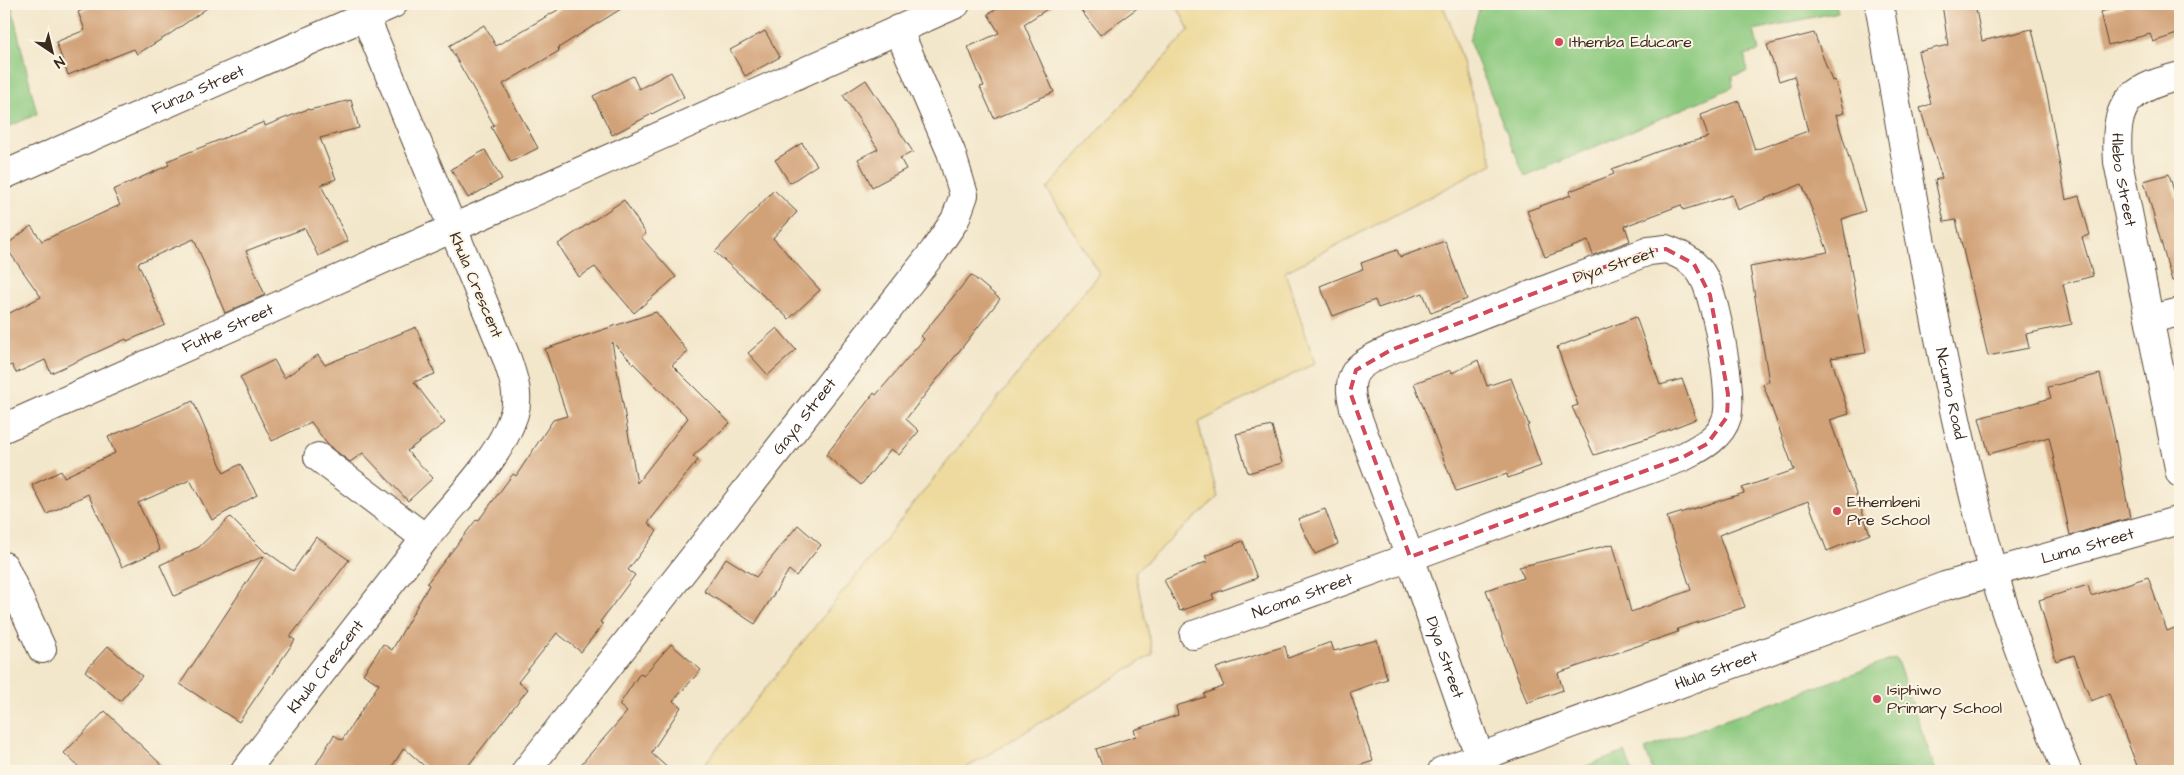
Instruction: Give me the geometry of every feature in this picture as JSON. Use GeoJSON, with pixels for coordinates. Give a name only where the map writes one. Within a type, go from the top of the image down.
{"type":"FeatureCollection","features":[{"type":"Feature","properties":{"kind":"street","name":"Funza Street"},"geometry":{"type":"LineString","coordinates":[[4,175],[393,4]]}},
{"type":"Feature","properties":{"kind":"street"},"geometry":{"type":"LineString","coordinates":[[452,229],[956,4]]}},
{"type":"Feature","properties":{"kind":"street","name":"Ncumo Road"},"geometry":{"type":"LineString","coordinates":[[1879,4],[1918,233],[1964,456],[1993,572],[2034,691],[2067,771]]}},
{"type":"Feature","properties":{"kind":"street","name":"Khula Crescent"},"geometry":{"type":"LineString","coordinates":[[245,771],[425,538],[477,476],[503,438],[514,413],[516,387],[507,359],[365,16]]}},
{"type":"Feature","properties":{"kind":"street","name":"Gaya Street"},"geometry":{"type":"LineString","coordinates":[[526,771],[934,252],[955,220],[964,195],[951,152],[898,29]]}},
{"type":"Feature","properties":{"kind":"street","name":"Hlebo Street"},"geometry":{"type":"LineString","coordinates":[[2180,76],[2140,89],[2128,101],[2119,118],[2116,135],[2118,162],[2151,319],[2180,473]]}},
{"type":"Feature","properties":{"kind":"street","name":"Futhe Street"},"geometry":{"type":"LineString","coordinates":[[4,428],[452,229]]}},
{"type":"Feature","properties":{"kind":"street","name":"Diya Street"},"geometry":{"type":"LineString","coordinates":[[1410,557],[1683,457],[1707,444],[1720,432],[1727,417],[1728,394],[1710,295],[1704,278],[1694,264],[1682,254],[1666,249],[1649,251],[1550,287],[1391,350],[1356,370],[1350,392],[1354,408],[1410,557],[1480,758]]}},
{"type":"Feature","properties":{"kind":"street"},"geometry":{"type":"LineString","coordinates":[[2151,319],[2180,312]]}},
{"type":"Feature","properties":{"kind":"street"},"geometry":{"type":"LineString","coordinates":[[318,457],[425,538]]}},
{"type":"Feature","properties":{"kind":"street","name":"Luma Street"},"geometry":{"type":"LineString","coordinates":[[1993,572],[2180,520]]}},
{"type":"Feature","properties":{"kind":"street","name":"Ncoma Street"},"geometry":{"type":"LineString","coordinates":[[1194,635],[1410,557]]}},
{"type":"Feature","properties":{"kind":"street"},"geometry":{"type":"LineString","coordinates":[[4,566],[42,649]]}},
{"type":"Feature","properties":{"kind":"street","name":"Hlula Street"},"geometry":{"type":"LineString","coordinates":[[1442,771],[1945,586],[1993,572]]}},
{"type":"Feature","properties":{"kind":"highlighted area"},"geometry":{"type":"Polygon","coordinates":[[[1666,249],[1694,264],[1710,295],[1728,394],[1727,417],[1707,444],[1683,457],[1410,557],[1350,392],[1356,370],[1391,350],[1550,287],[1649,251],[1666,249]]]}},
{"type":"Feature","properties":{"kind":"green space"},"geometry":{"type":"Polygon","coordinates":[[[4,4],[11,4],[37,114],[4,129],[4,4]]]}},
{"type":"Feature","properties":{"kind":"green space"},"geometry":{"type":"Polygon","coordinates":[[[1481,4],[1836,4],[1838,12],[1754,30],[1759,51],[1745,55],[1747,72],[1732,76],[1733,87],[1525,177],[1469,41],[1481,4]]]}},
{"type":"Feature","properties":{"kind":"green space"},"geometry":{"type":"Polygon","coordinates":[[[1896,658],[1936,771],[1653,771],[1645,749],[1896,658]]]}},
{"type":"Feature","properties":{"kind":"green space"},"geometry":{"type":"Polygon","coordinates":[[[1625,752],[1632,771],[1573,771],[1625,752]]]}},
{"type":"Feature","properties":{"kind":"sand"},"geometry":{"type":"Polygon","coordinates":[[[1176,4],[1442,4],[1450,23],[1493,164],[1285,272],[1315,363],[1198,423],[1218,497],[1135,572],[1153,654],[961,771],[699,771],[1099,273],[1047,189],[1189,30],[1176,4]]]}},
{"type":"Feature","properties":{"kind":"building"},"geometry":{"type":"Polygon","coordinates":[[[97,4],[213,4],[137,54],[134,49],[68,75],[56,42],[85,30],[78,12],[97,4]]]}},
{"type":"Feature","properties":{"kind":"building"},"geometry":{"type":"Polygon","coordinates":[[[568,4],[629,4],[558,48],[559,51],[503,84],[538,148],[511,162],[491,127],[494,125],[449,46],[484,25],[496,46],[568,4]]]}},
{"type":"Feature","properties":{"kind":"building"},"geometry":{"type":"Polygon","coordinates":[[[1006,4],[1055,4],[1024,24],[1054,92],[994,118],[980,87],[984,86],[968,47],[999,33],[988,14],[1006,4]]]}},
{"type":"Feature","properties":{"kind":"building"},"geometry":{"type":"Polygon","coordinates":[[[1076,4],[1143,4],[1100,35],[1076,4]]]}},
{"type":"Feature","properties":{"kind":"building"},"geometry":{"type":"Polygon","coordinates":[[[1942,4],[1975,4],[1982,41],[2032,29],[2048,99],[2066,200],[2079,196],[2090,235],[2082,237],[2093,276],[2063,284],[2072,324],[2026,334],[2029,348],[1988,356],[1956,220],[1944,222],[1935,180],[1942,178],[1920,108],[1931,104],[1918,52],[1948,45],[1942,4]]]}},
{"type":"Feature","properties":{"kind":"building"},"geometry":{"type":"Polygon","coordinates":[[[2134,4],[2180,4],[2180,33],[2153,42],[2150,34],[2108,45],[2100,12],[2134,4]]]}},
{"type":"Feature","properties":{"kind":"building"},"geometry":{"type":"Polygon","coordinates":[[[765,31],[780,57],[745,76],[730,50],[765,31]]]}},
{"type":"Feature","properties":{"kind":"building"},"geometry":{"type":"Polygon","coordinates":[[[1814,33],[1832,81],[1835,80],[1844,113],[1836,115],[1865,211],[1842,219],[1866,353],[1831,358],[1849,414],[1830,420],[1870,534],[1827,551],[1808,501],[1719,535],[1745,607],[1677,629],[1678,632],[1558,673],[1563,690],[1527,703],[1486,590],[1524,578],[1519,567],[1613,544],[1631,612],[1691,590],[1667,517],[1744,493],[1742,488],[1794,470],[1763,384],[1769,382],[1750,267],[1828,252],[1802,184],[1737,210],[1732,195],[1683,210],[1681,205],[1625,226],[1630,241],[1593,255],[1588,241],[1545,257],[1527,211],[1571,195],[1570,191],[1614,174],[1612,169],[1659,151],[1708,137],[1701,115],[1739,101],[1755,150],[1808,131],[1794,76],[1779,81],[1767,45],[1814,33]]]}},
{"type":"Feature","properties":{"kind":"building"},"geometry":{"type":"Polygon","coordinates":[[[671,72],[684,97],[612,135],[593,96],[633,76],[639,89],[671,72]]]}},
{"type":"Feature","properties":{"kind":"building"},"geometry":{"type":"Polygon","coordinates":[[[866,80],[913,152],[900,158],[906,169],[872,187],[858,159],[878,149],[843,95],[866,80]]]}},
{"type":"Feature","properties":{"kind":"building"},"geometry":{"type":"Polygon","coordinates":[[[351,100],[359,128],[320,138],[336,179],[321,185],[348,241],[318,256],[305,228],[246,251],[265,295],[225,313],[194,239],[138,263],[165,325],[127,341],[126,339],[51,373],[45,360],[16,373],[12,365],[4,368],[4,316],[41,297],[5,246],[31,226],[42,241],[120,205],[113,190],[169,165],[167,161],[264,122],[265,126],[308,109],[351,100]]]}},
{"type":"Feature","properties":{"kind":"building"},"geometry":{"type":"Polygon","coordinates":[[[802,143],[817,165],[790,183],[775,160],[802,143]]]}},
{"type":"Feature","properties":{"kind":"building"},"geometry":{"type":"Polygon","coordinates":[[[485,150],[502,179],[468,198],[451,169],[485,150]]]}},
{"type":"Feature","properties":{"kind":"building"},"geometry":{"type":"Polygon","coordinates":[[[2169,174],[2180,211],[2180,280],[2172,281],[2144,181],[2169,174]]]}},
{"type":"Feature","properties":{"kind":"building"},"geometry":{"type":"Polygon","coordinates":[[[774,190],[797,212],[773,238],[820,290],[789,319],[715,252],[774,190]]]}},
{"type":"Feature","properties":{"kind":"building"},"geometry":{"type":"Polygon","coordinates":[[[624,200],[646,234],[641,237],[676,277],[634,313],[595,267],[579,277],[558,244],[624,200]]]}},
{"type":"Feature","properties":{"kind":"building"},"geometry":{"type":"Polygon","coordinates":[[[1445,241],[1467,299],[1431,313],[1423,293],[1378,308],[1375,300],[1333,316],[1320,286],[1363,269],[1361,263],[1397,250],[1400,257],[1445,241]]]}},
{"type":"Feature","properties":{"kind":"building"},"geometry":{"type":"Polygon","coordinates":[[[971,275],[1000,299],[906,419],[919,431],[899,455],[891,449],[861,485],[826,455],[874,393],[876,395],[924,339],[921,336],[971,275]]]}},
{"type":"Feature","properties":{"kind":"building"},"geometry":{"type":"Polygon","coordinates":[[[656,312],[688,352],[672,365],[730,423],[693,456],[698,460],[648,523],[657,531],[628,570],[635,575],[600,622],[603,624],[581,652],[557,633],[518,682],[528,689],[464,771],[430,771],[404,748],[389,771],[312,771],[334,735],[342,740],[379,684],[363,674],[383,644],[392,650],[429,585],[427,583],[476,520],[478,521],[513,474],[516,476],[553,420],[567,416],[545,349],[656,312]],[[612,342],[637,483],[688,418],[612,342]]]}},
{"type":"Feature","properties":{"kind":"building"},"geometry":{"type":"Polygon","coordinates":[[[1636,317],[1660,385],[1682,379],[1696,419],[1648,438],[1594,455],[1572,407],[1578,405],[1557,347],[1636,317]]]}},
{"type":"Feature","properties":{"kind":"building"},"geometry":{"type":"Polygon","coordinates":[[[416,327],[435,374],[414,382],[445,423],[407,451],[433,478],[408,501],[363,453],[350,462],[327,444],[311,422],[272,441],[240,377],[274,360],[284,378],[318,355],[325,365],[416,327]]]}},
{"type":"Feature","properties":{"kind":"building"},"geometry":{"type":"Polygon","coordinates":[[[777,328],[796,350],[768,375],[748,353],[777,328]]]}},
{"type":"Feature","properties":{"kind":"building"},"geometry":{"type":"Polygon","coordinates":[[[1478,360],[1487,386],[1511,378],[1529,425],[1527,426],[1541,466],[1508,478],[1507,474],[1456,491],[1414,383],[1451,370],[1452,373],[1478,360]]]}},
{"type":"Feature","properties":{"kind":"building"},"geometry":{"type":"Polygon","coordinates":[[[2100,374],[2113,428],[2130,518],[2070,535],[2049,437],[1989,454],[1979,418],[2051,398],[2048,387],[2100,374]]]}},
{"type":"Feature","properties":{"kind":"building"},"geometry":{"type":"Polygon","coordinates":[[[193,401],[224,473],[240,464],[257,495],[212,520],[190,480],[138,503],[160,550],[122,567],[88,494],[47,514],[32,485],[61,471],[64,477],[115,453],[108,437],[193,401]]]}},
{"type":"Feature","properties":{"kind":"building"},"geometry":{"type":"Polygon","coordinates":[[[1272,426],[1282,463],[1248,473],[1236,434],[1272,426]]]}},
{"type":"Feature","properties":{"kind":"building"},"geometry":{"type":"Polygon","coordinates":[[[1325,509],[1338,544],[1315,554],[1298,519],[1325,509]]]}},
{"type":"Feature","properties":{"kind":"building"},"geometry":{"type":"Polygon","coordinates":[[[230,517],[266,553],[293,571],[316,537],[349,560],[290,637],[295,640],[239,722],[180,684],[264,556],[174,596],[160,565],[199,547],[230,517]]]}},
{"type":"Feature","properties":{"kind":"building"},"geometry":{"type":"Polygon","coordinates":[[[798,525],[821,545],[796,576],[789,570],[755,624],[704,591],[726,558],[756,577],[798,525]]]}},
{"type":"Feature","properties":{"kind":"building"},"geometry":{"type":"Polygon","coordinates":[[[1243,541],[1257,578],[1212,594],[1214,599],[1180,611],[1164,580],[1208,561],[1205,556],[1243,541]]]}},
{"type":"Feature","properties":{"kind":"building"},"geometry":{"type":"Polygon","coordinates":[[[2148,577],[2167,631],[2180,626],[2180,771],[2139,771],[2109,694],[2091,701],[2074,655],[2056,661],[2039,600],[2088,585],[2091,596],[2148,577]]]}},
{"type":"Feature","properties":{"kind":"building"},"geometry":{"type":"Polygon","coordinates":[[[1377,640],[1387,679],[1350,692],[1373,761],[1344,771],[1104,771],[1096,749],[1136,736],[1134,730],[1178,715],[1176,706],[1205,697],[1204,694],[1224,686],[1216,668],[1285,646],[1288,658],[1331,642],[1334,651],[1377,640]]]}},
{"type":"Feature","properties":{"kind":"building"},"geometry":{"type":"Polygon","coordinates":[[[671,644],[701,670],[673,701],[681,707],[651,753],[671,771],[575,771],[627,712],[619,705],[640,673],[643,676],[671,644]]]}},
{"type":"Feature","properties":{"kind":"building"},"geometry":{"type":"Polygon","coordinates":[[[108,646],[142,676],[120,701],[85,671],[108,646]]]}},
{"type":"Feature","properties":{"kind":"building"},"geometry":{"type":"Polygon","coordinates":[[[105,711],[168,771],[83,771],[64,753],[105,711]]]}},
{"type":"Feature","properties":{"kind":"place","name":"Ithemba Educare"},"geometry":{"type":"Point","coordinates":[1559,42]}},
{"type":"Feature","properties":{"kind":"place","name":"Ethembeni Pre School"},"geometry":{"type":"Point","coordinates":[1837,511]}},
{"type":"Feature","properties":{"kind":"place","name":"Isiphiwo Primary School"},"geometry":{"type":"Point","coordinates":[1877,699]}}]}
